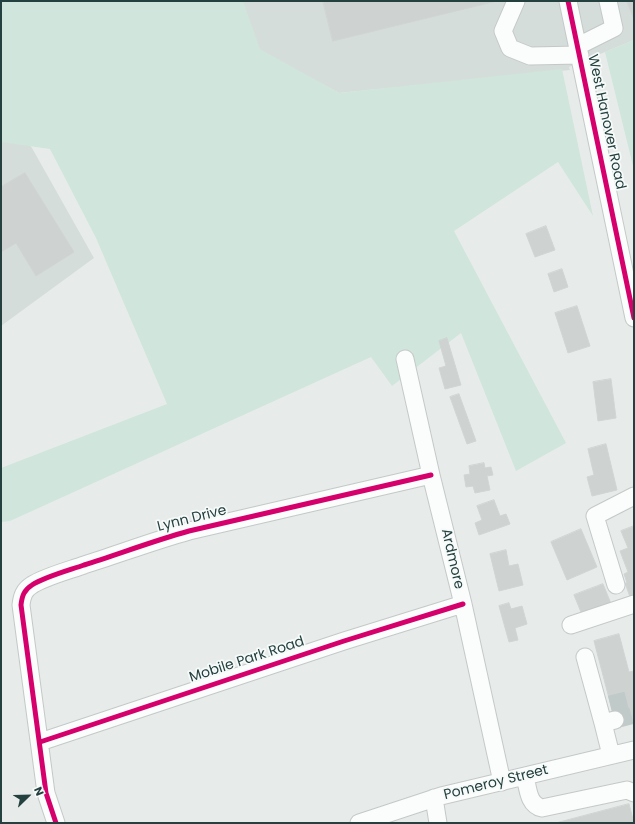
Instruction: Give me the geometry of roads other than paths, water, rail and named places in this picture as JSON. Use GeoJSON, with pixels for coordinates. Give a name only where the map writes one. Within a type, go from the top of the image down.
{"type":"FeatureCollection","features":[{"type":"Feature","properties":{"kind":"street"},"geometry":{"type":"LineString","coordinates":[[516,1],[503,31],[510,48],[530,56],[579,50],[614,28],[608,1]]}},
{"type":"Feature","properties":{"kind":"street","name":"West Hanover Road"},"geometry":{"type":"LineString","coordinates":[[568,1],[634,318]]}},
{"type":"Feature","properties":{"kind":"street","name":"Ardmore"},"geometry":{"type":"LineString","coordinates":[[405,359],[502,782]]}},
{"type":"Feature","properties":{"kind":"street","name":"Lynn Drive"},"geometry":{"type":"LineString","coordinates":[[56,823],[46,793],[22,605],[22,597],[25,591],[33,584],[153,541],[189,531],[431,474]]}},
{"type":"Feature","properties":{"kind":"street"},"geometry":{"type":"LineString","coordinates":[[616,584],[595,516],[634,496]]}},
{"type":"Feature","properties":{"kind":"street","name":"Mobile Park Road"},"geometry":{"type":"LineString","coordinates":[[40,742],[344,640],[462,604]]}},
{"type":"Feature","properties":{"kind":"street"},"geometry":{"type":"LineString","coordinates":[[571,625],[634,604]]}},
{"type":"Feature","properties":{"kind":"street"},"geometry":{"type":"LineString","coordinates":[[585,657],[607,713],[611,755]]}},
{"type":"Feature","properties":{"kind":"street","name":"Pomeroy Street"},"geometry":{"type":"LineString","coordinates":[[360,823],[434,798],[634,750]]}},
{"type":"Feature","properties":{"kind":"street"},"geometry":{"type":"LineString","coordinates":[[525,776],[532,803],[537,807],[542,808],[630,791]]}},
{"type":"Feature","properties":{"kind":"street"},"geometry":{"type":"LineString","coordinates":[[434,798],[438,823]]}},
{"type":"Feature","properties":{"kind":"tunnel"},"geometry":{"type":"LineString","coordinates":[[610,704],[634,698]]}},
{"type":"Feature","properties":{"kind":"tunnel"},"geometry":{"type":"LineString","coordinates":[[615,720],[634,715]]}}]}
